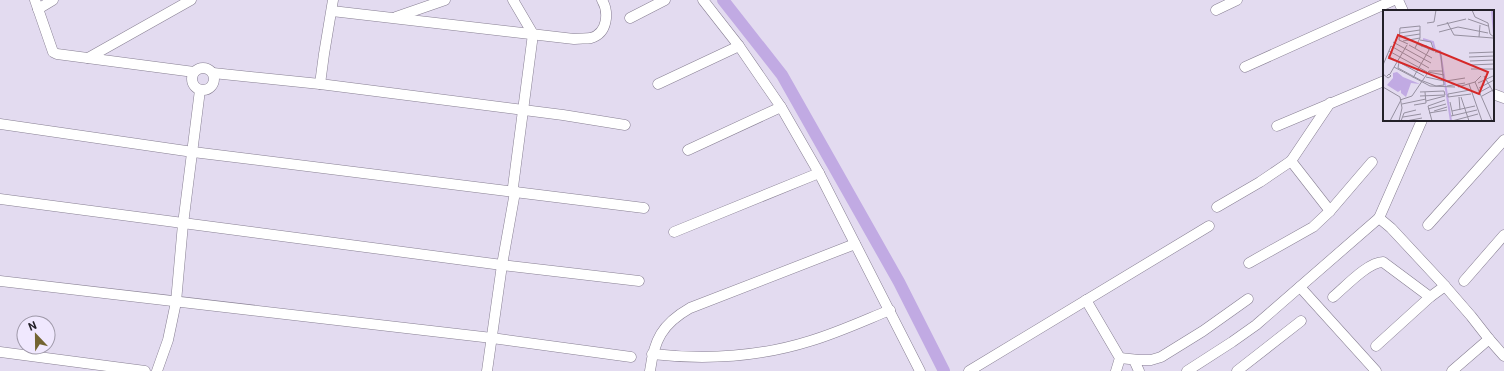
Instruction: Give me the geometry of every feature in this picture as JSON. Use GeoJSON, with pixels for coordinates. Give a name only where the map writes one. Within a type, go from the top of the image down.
{"type":"FeatureCollection","features":[{"type":"Feature","properties":{"kind":"street"},"geometry":{"type":"LineString","coordinates":[[53,0],[36,4],[52,52],[57,54],[194,72]]}},
{"type":"Feature","properties":{"kind":"street"},"geometry":{"type":"LineString","coordinates":[[88,58],[191,0]]}},
{"type":"Feature","properties":{"kind":"street"},"geometry":{"type":"LineString","coordinates":[[320,84],[333,0]]}},
{"type":"Feature","properties":{"kind":"street"},"geometry":{"type":"LineString","coordinates":[[392,18],[445,0]]}},
{"type":"Feature","properties":{"kind":"street"},"geometry":{"type":"LineString","coordinates":[[487,371],[502,265],[515,192],[513,187],[533,34],[513,0]]}},
{"type":"Feature","properties":{"kind":"street"},"geometry":{"type":"LineString","coordinates":[[332,11],[574,39],[591,38],[598,34],[603,28],[607,18],[605,6],[602,0]]}},
{"type":"Feature","properties":{"kind":"street"},"geometry":{"type":"LineString","coordinates":[[630,18],[665,0]]}},
{"type":"Feature","properties":{"kind":"street"},"geometry":{"type":"LineString","coordinates":[[703,0],[739,46],[781,107],[819,173],[920,371]]}},
{"type":"Feature","properties":{"kind":"street"},"geometry":{"type":"LineString","coordinates":[[1216,10],[1237,0]]}},
{"type":"Feature","properties":{"kind":"street"},"geometry":{"type":"LineString","coordinates":[[1246,67],[1394,0]]}},
{"type":"Feature","properties":{"kind":"street"},"geometry":{"type":"LineString","coordinates":[[1398,0],[1403,10]]}},
{"type":"Feature","properties":{"kind":"street"},"geometry":{"type":"LineString","coordinates":[[658,84],[739,46]]}},
{"type":"Feature","properties":{"kind":"street"},"geometry":{"type":"LineString","coordinates":[[213,73],[214,78],[210,88],[200,90],[195,87],[192,82],[194,72],[198,69],[204,68],[209,69],[213,73],[320,84],[523,110],[625,125]]}},
{"type":"Feature","properties":{"kind":"street"},"geometry":{"type":"LineString","coordinates":[[1277,126],[1383,82]]}},
{"type":"Feature","properties":{"kind":"street"},"geometry":{"type":"LineString","coordinates":[[157,371],[168,340],[176,302],[200,90]]}},
{"type":"Feature","properties":{"kind":"street"},"geometry":{"type":"LineString","coordinates":[[1494,94],[1504,98]]}},
{"type":"Feature","properties":{"kind":"street"},"geometry":{"type":"LineString","coordinates":[[1217,207],[1260,182],[1291,161],[1330,103]]}},
{"type":"Feature","properties":{"kind":"street"},"geometry":{"type":"LineString","coordinates":[[688,150],[781,107]]}},
{"type":"Feature","properties":{"kind":"street"},"geometry":{"type":"LineString","coordinates":[[1187,371],[1256,325],[1379,218],[1422,121]]}},
{"type":"Feature","properties":{"kind":"street"},"geometry":{"type":"LineString","coordinates":[[0,124],[193,152],[644,208]]}},
{"type":"Feature","properties":{"kind":"street"},"geometry":{"type":"LineString","coordinates":[[1428,225],[1504,140]]}},
{"type":"Feature","properties":{"kind":"street"},"geometry":{"type":"LineString","coordinates":[[1291,161],[1330,211]]}},
{"type":"Feature","properties":{"kind":"street"},"geometry":{"type":"LineString","coordinates":[[1249,263],[1313,227],[1330,211],[1372,162]]}},
{"type":"Feature","properties":{"kind":"street"},"geometry":{"type":"LineString","coordinates":[[674,232],[819,173]]}},
{"type":"Feature","properties":{"kind":"street"},"geometry":{"type":"LineString","coordinates":[[0,199],[502,265],[639,281]]}},
{"type":"Feature","properties":{"kind":"street"},"geometry":{"type":"LineString","coordinates":[[1379,218],[1391,228],[1445,286],[1472,316],[1504,356]]}},
{"type":"Feature","properties":{"kind":"street"},"geometry":{"type":"LineString","coordinates":[[969,371],[1209,226]]}},
{"type":"Feature","properties":{"kind":"street"},"geometry":{"type":"LineString","coordinates":[[1464,281],[1504,236]]}},
{"type":"Feature","properties":{"kind":"street"},"geometry":{"type":"LineString","coordinates":[[650,371],[652,354],[663,328],[676,316],[690,308],[855,244]]}},
{"type":"Feature","properties":{"kind":"street"},"geometry":{"type":"LineString","coordinates":[[1333,297],[1368,267],[1377,262],[1382,262],[1430,296]]}},
{"type":"Feature","properties":{"kind":"street"},"geometry":{"type":"LineString","coordinates":[[0,281],[492,338],[631,357]]}},
{"type":"Feature","properties":{"kind":"street"},"geometry":{"type":"LineString","coordinates":[[1376,346],[1430,296],[1445,286]]}},
{"type":"Feature","properties":{"kind":"street"},"geometry":{"type":"LineString","coordinates":[[1300,287],[1376,371]]}},
{"type":"Feature","properties":{"kind":"street"},"geometry":{"type":"LineString","coordinates":[[1120,358],[1151,360],[1161,357],[1203,331],[1248,299]]}},
{"type":"Feature","properties":{"kind":"street"},"geometry":{"type":"LineString","coordinates":[[1086,300],[1120,358],[1117,371]]}},
{"type":"Feature","properties":{"kind":"street"},"geometry":{"type":"LineString","coordinates":[[652,354],[678,357],[713,357],[750,354],[810,341],[890,310]]}},
{"type":"Feature","properties":{"kind":"street"},"geometry":{"type":"LineString","coordinates":[[1237,371],[1301,321]]}},
{"type":"Feature","properties":{"kind":"street"},"geometry":{"type":"LineString","coordinates":[[1452,371],[1489,339]]}},
{"type":"Feature","properties":{"kind":"street"},"geometry":{"type":"LineString","coordinates":[[0,352],[145,371]]}},
{"type":"Feature","properties":{"kind":"street"},"geometry":{"type":"LineString","coordinates":[[1134,360],[1139,371]]}},
{"type":"Feature","properties":{"kind":"waterway"},"geometry":{"type":"LineString","coordinates":[[723,0],[782,75],[899,282],[944,371]]}}]}
